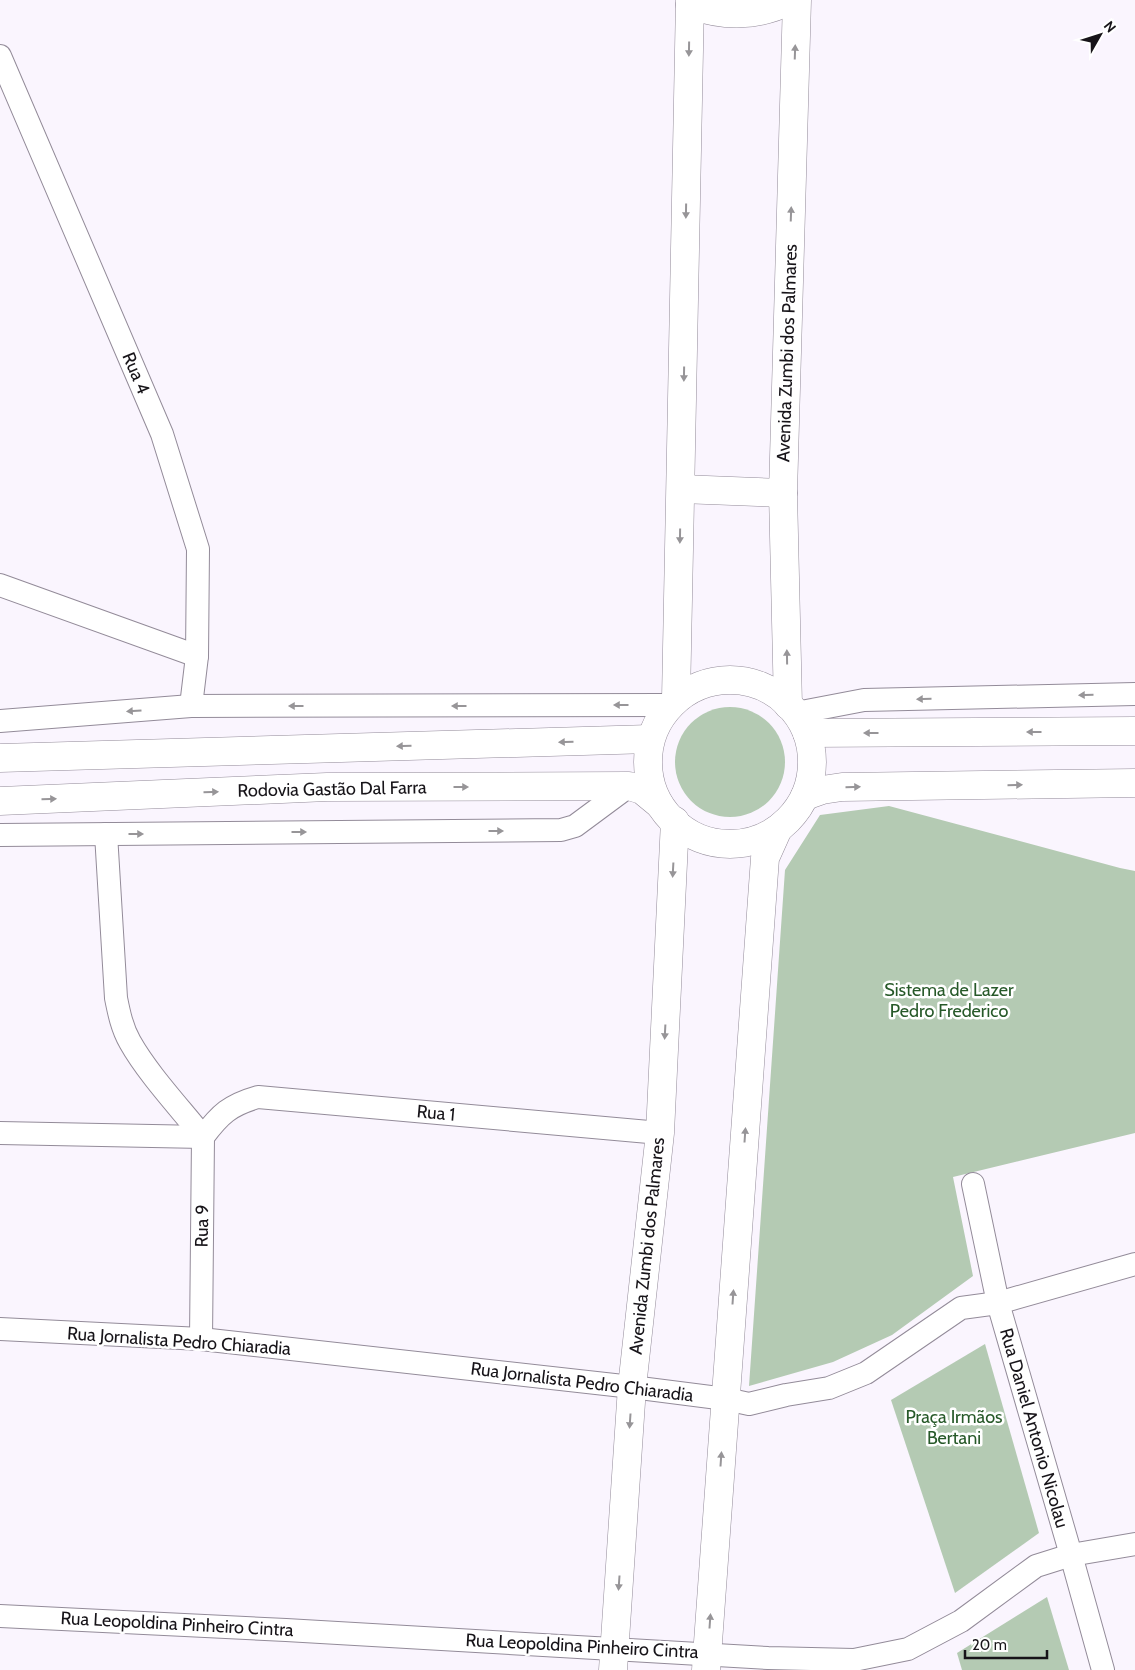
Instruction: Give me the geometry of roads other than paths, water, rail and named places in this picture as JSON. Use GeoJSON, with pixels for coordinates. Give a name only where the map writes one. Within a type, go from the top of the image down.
{"type":"FeatureCollection","features":[{"type":"Feature","properties":{"kind":"street"},"geometry":{"type":"LineString","coordinates":[[673,702],[682,489],[690,2],[714,12],[738,15],[759,12],[790,0]]}},
{"type":"Feature","properties":{"kind":"street","name":"Avenida Zumbi dos Palmares"},"geometry":{"type":"LineString","coordinates":[[797,0],[783,493],[797,717]]}},
{"type":"Feature","properties":{"kind":"street","name":"Rua 4"},"geometry":{"type":"LineString","coordinates":[[0,56],[162,434],[198,549],[197,656],[190,706]]}},
{"type":"Feature","properties":{"kind":"street"},"geometry":{"type":"LineString","coordinates":[[682,489],[783,493]]}},
{"type":"Feature","properties":{"kind":"street"},"geometry":{"type":"LineString","coordinates":[[0,585],[197,656]]}},
{"type":"Feature","properties":{"kind":"street"},"geometry":{"type":"LineString","coordinates":[[724,680],[744,681],[763,687],[781,698],[797,717],[812,754],[811,775],[805,796],[794,815],[778,829],[760,840],[737,845],[714,843],[692,836],[667,813],[650,783],[648,760],[650,740],[658,721],[673,702],[704,684],[724,680]]}},
{"type":"Feature","properties":{"kind":"street"},"geometry":{"type":"LineString","coordinates":[[797,717],[864,700],[1135,694]]}},
{"type":"Feature","properties":{"kind":"street"},"geometry":{"type":"LineString","coordinates":[[0,721],[190,706],[673,702]]}},
{"type":"Feature","properties":{"kind":"street"},"geometry":{"type":"LineString","coordinates":[[797,717],[1135,731]]}},
{"type":"Feature","properties":{"kind":"street"},"geometry":{"type":"LineString","coordinates":[[0,758],[650,740]]}},
{"type":"Feature","properties":{"kind":"street"},"geometry":{"type":"LineString","coordinates":[[805,796],[822,790],[842,787],[1135,783]]}},
{"type":"Feature","properties":{"kind":"street"},"geometry":{"type":"LineString","coordinates":[[0,834],[560,830],[575,826],[629,786]]}},
{"type":"Feature","properties":{"kind":"street","name":"Rodovia Gastão Dal Farra"},"geometry":{"type":"LineString","coordinates":[[0,801],[328,787],[629,786],[642,790],[667,813]]}},
{"type":"Feature","properties":{"kind":"street","name":"Avenida Zumbi dos Palmares"},"geometry":{"type":"LineString","coordinates":[[614,1659],[632,1387],[660,1133],[667,813]]}},
{"type":"Feature","properties":{"kind":"street"},"geometry":{"type":"LineString","coordinates":[[707,1662],[765,858],[778,829]]}},
{"type":"Feature","properties":{"kind":"street"},"geometry":{"type":"LineString","coordinates":[[106,834],[116,998],[120,1020],[130,1042],[146,1066],[203,1137]]}},
{"type":"Feature","properties":{"kind":"street","name":"Rua 1"},"geometry":{"type":"LineString","coordinates":[[203,1137],[217,1118],[228,1109],[240,1102],[258,1097],[660,1133]]}},
{"type":"Feature","properties":{"kind":"street"},"geometry":{"type":"LineString","coordinates":[[0,1133],[203,1137]]}},
{"type":"Feature","properties":{"kind":"street","name":"Rua 9"},"geometry":{"type":"LineString","coordinates":[[201,1339],[203,1137]]}},
{"type":"Feature","properties":{"kind":"street","name":"Rua Daniel Antonio Nicolau"},"geometry":{"type":"LineString","coordinates":[[973,1184],[998,1303],[1103,1670]]}},
{"type":"Feature","properties":{"kind":"street","name":"Rua Jornalista Pedro Chiaradia"},"geometry":{"type":"LineString","coordinates":[[0,1329],[201,1339],[632,1387],[726,1399],[749,1404],[786,1395],[829,1388],[866,1373],[962,1308],[998,1303],[1135,1264]]}},
{"type":"Feature","properties":{"kind":"street","name":"Rua Leopoldina Pinheiro Cintra"},"geometry":{"type":"LineString","coordinates":[[0,1616],[614,1659],[707,1662],[768,1658],[854,1660],[908,1649],[961,1621],[1036,1566],[1071,1555],[1135,1544]]}},
{"type":"Feature","properties":{"kind":"park label","name":"Sistema de Lazer Pedro Frederico"},"geometry":{"type":"Point","coordinates":[949,1000]}},
{"type":"Feature","properties":{"kind":"park label","name":"Praça Irmãos Bertani"},"geometry":{"type":"Point","coordinates":[954,1427]}}]}
